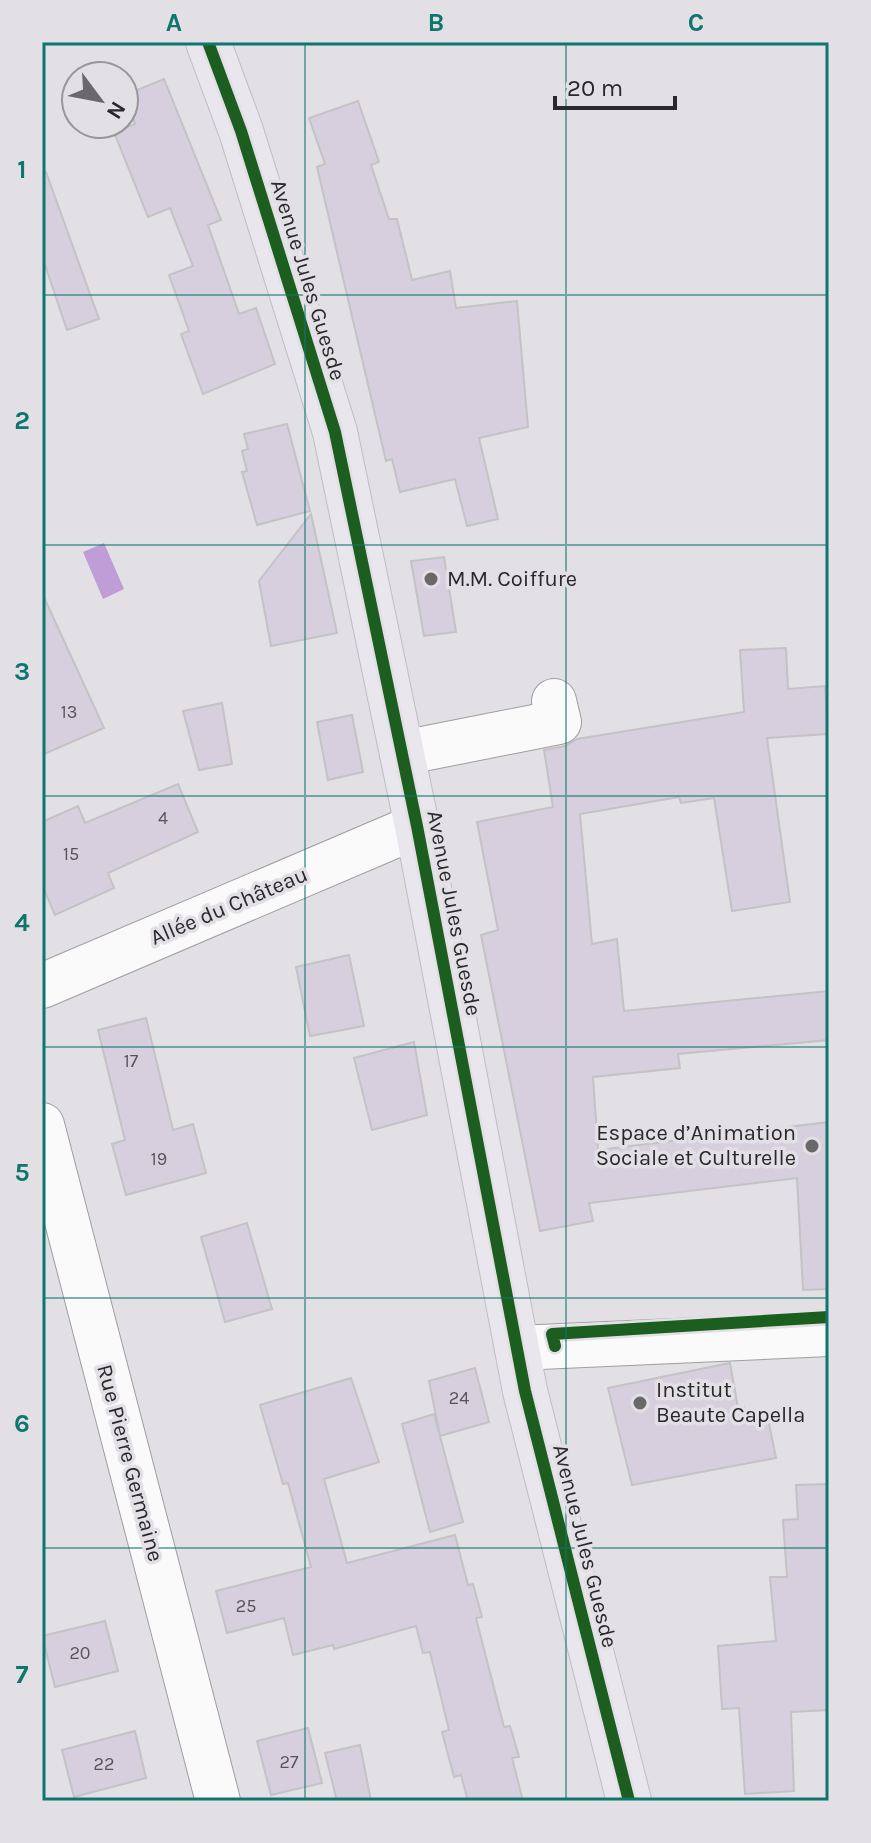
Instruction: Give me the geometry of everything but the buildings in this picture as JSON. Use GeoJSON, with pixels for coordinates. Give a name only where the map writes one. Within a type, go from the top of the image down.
{"type":"FeatureCollection","features":[{"type":"Feature","properties":{"kind":"main road","name":"Avenue Jules Guesde"},"geometry":{"type":"LineString","coordinates":[[208,42],[241,131],[335,432],[417,826],[517,1348],[629,1801]]}},
{"type":"Feature","properties":{"kind":"street"},"geometry":{"type":"LineString","coordinates":[[402,753],[559,722],[554,701]]}},
{"type":"Feature","properties":{"kind":"street","name":"Allée du Château"},"geometry":{"type":"LineString","coordinates":[[42,986],[417,826]]}},
{"type":"Feature","properties":{"kind":"street","name":"Rue Pierre Germaine"},"geometry":{"type":"LineString","coordinates":[[42,1125],[218,1801]]}},
{"type":"Feature","properties":{"kind":"street"},"geometry":{"type":"LineString","coordinates":[[517,1348],[829,1334]]}},
{"type":"Feature","properties":{"kind":"shaded area"},"geometry":{"type":"Polygon","coordinates":[[[104,543],[124,589],[103,599],[83,552],[104,543]]]}},
{"type":"Feature","properties":{"kind":"cycle path"},"geometry":{"type":"LineString","coordinates":[[208,42],[241,131],[335,432],[417,826],[525,1391],[629,1801]]}},
{"type":"Feature","properties":{"kind":"cycle path"},"geometry":{"type":"LineString","coordinates":[[555,1346],[552,1334],[829,1317]]}},
{"type":"Feature","properties":{"kind":"place","name":"M.M. Coiffure"},"geometry":{"type":"Point","coordinates":[431,579]}},
{"type":"Feature","properties":{"kind":"place","name":"Espace d’Animation Sociale et Culturelle"},"geometry":{"type":"Point","coordinates":[812,1146]}},
{"type":"Feature","properties":{"kind":"place","name":"Institut Beaute Capella"},"geometry":{"type":"Point","coordinates":[640,1403]}}]}
